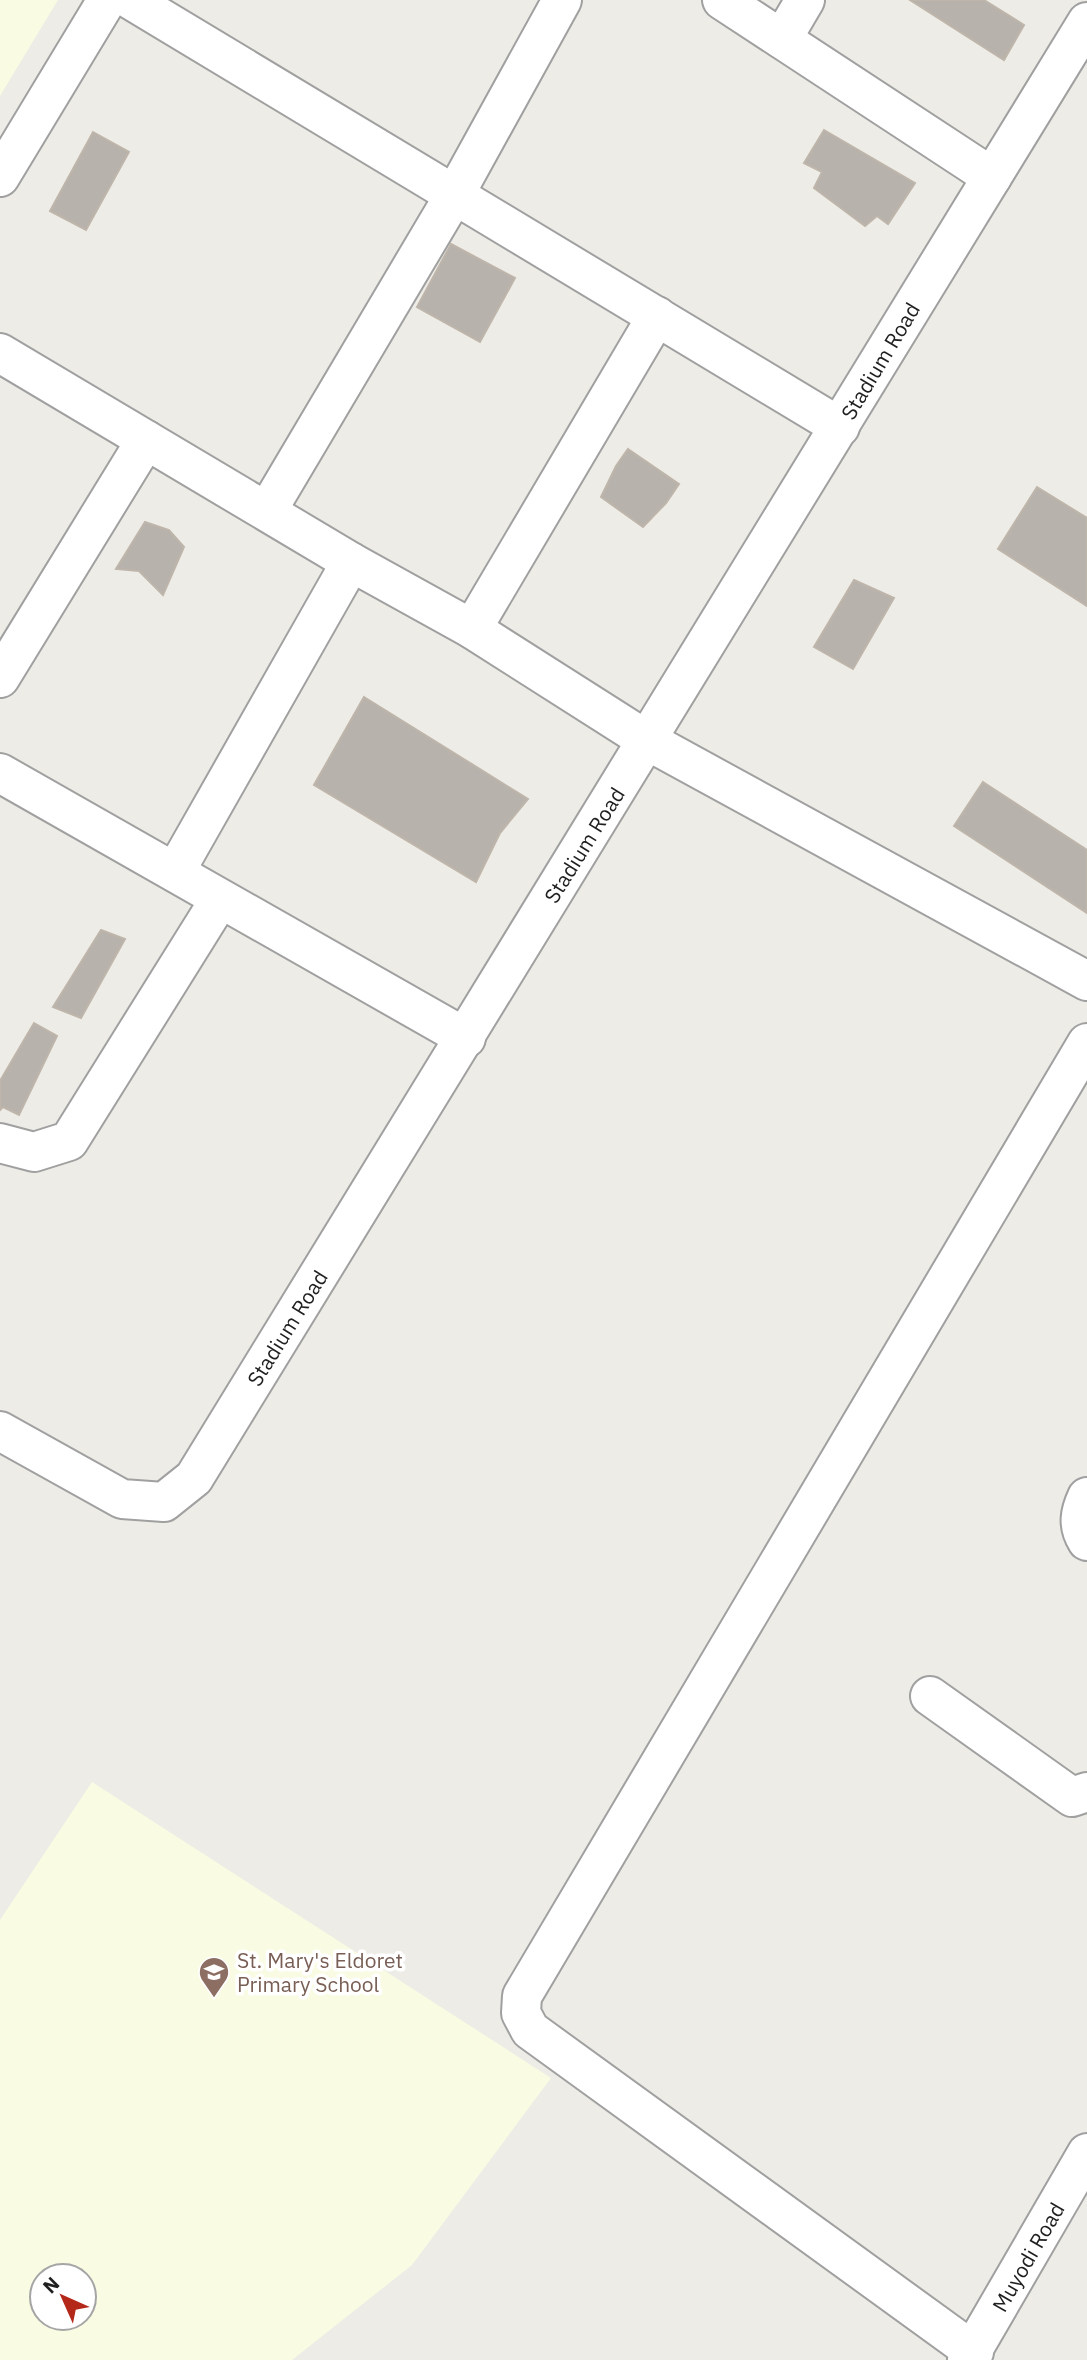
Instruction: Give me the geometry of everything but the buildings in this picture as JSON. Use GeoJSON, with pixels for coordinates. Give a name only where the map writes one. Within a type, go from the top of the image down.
{"type":"FeatureCollection","features":[{"type":"Feature","properties":{"kind":"street"},"geometry":{"type":"LineString","coordinates":[[0,177],[107,0]]}},
{"type":"Feature","properties":{"kind":"street"},"geometry":{"type":"LineString","coordinates":[[131,0],[840,427]]}},
{"type":"Feature","properties":{"kind":"street"},"geometry":{"type":"LineString","coordinates":[[267,511],[455,194],[562,0]]}},
{"type":"Feature","properties":{"kind":"street"},"geometry":{"type":"LineString","coordinates":[[722,0],[992,177]]}},
{"type":"Feature","properties":{"kind":"street"},"geometry":{"type":"LineString","coordinates":[[782,39],[805,0]]}},
{"type":"Feature","properties":{"kind":"street","name":"Stadium Road"},"geometry":{"type":"LineString","coordinates":[[0,1430],[122,1499],[164,1502],[194,1478],[1087,22]]}},
{"type":"Feature","properties":{"kind":"street"},"geometry":{"type":"LineString","coordinates":[[472,629],[657,316]]}},
{"type":"Feature","properties":{"kind":"street"},"geometry":{"type":"LineString","coordinates":[[0,353],[351,562],[472,629],[648,741],[1087,981]]}},
{"type":"Feature","properties":{"kind":"street"},"geometry":{"type":"LineString","coordinates":[[0,678],[146,440]]}},
{"type":"Feature","properties":{"kind":"street"},"geometry":{"type":"LineString","coordinates":[[175,872],[351,562]]}},
{"type":"Feature","properties":{"kind":"street"},"geometry":{"type":"LineString","coordinates":[[0,773],[466,1038]]}},
{"type":"Feature","properties":{"kind":"street"},"geometry":{"type":"LineString","coordinates":[[0,1143],[34,1152],[69,1142],[220,899]]}},
{"type":"Feature","properties":{"kind":"street"},"geometry":{"type":"LineString","coordinates":[[970,2356],[530,2030],[521,2013],[522,1996],[1087,1042]]}},
{"type":"Feature","properties":{"kind":"street"},"geometry":{"type":"LineString","coordinates":[[1087,1496],[1079,1513],[1087,1541]]}},
{"type":"Feature","properties":{"kind":"street"},"geometry":{"type":"LineString","coordinates":[[930,1696],[1072,1797],[1087,1791]]}},
{"type":"Feature","properties":{"kind":"street","name":"Muyodi Road"},"geometry":{"type":"LineString","coordinates":[[970,2356],[1087,2153]]}},
{"type":"Feature","properties":{"kind":"shaded area"},"geometry":{"type":"Polygon","coordinates":[[[0,0],[58,0],[0,96],[0,0]]]}},
{"type":"Feature","properties":{"kind":"shaded area","name":"St. Mary's Eldoret Primary School"},"geometry":{"type":"Polygon","coordinates":[[[92,1782],[551,2078],[412,2265],[292,2360],[0,2360],[0,1920],[92,1782]]]}},
{"type":"Feature","properties":{"kind":"place","name":"St. Mary's Eldoret Primary School"},"geometry":{"type":"Point","coordinates":[214,1999]}}]}
